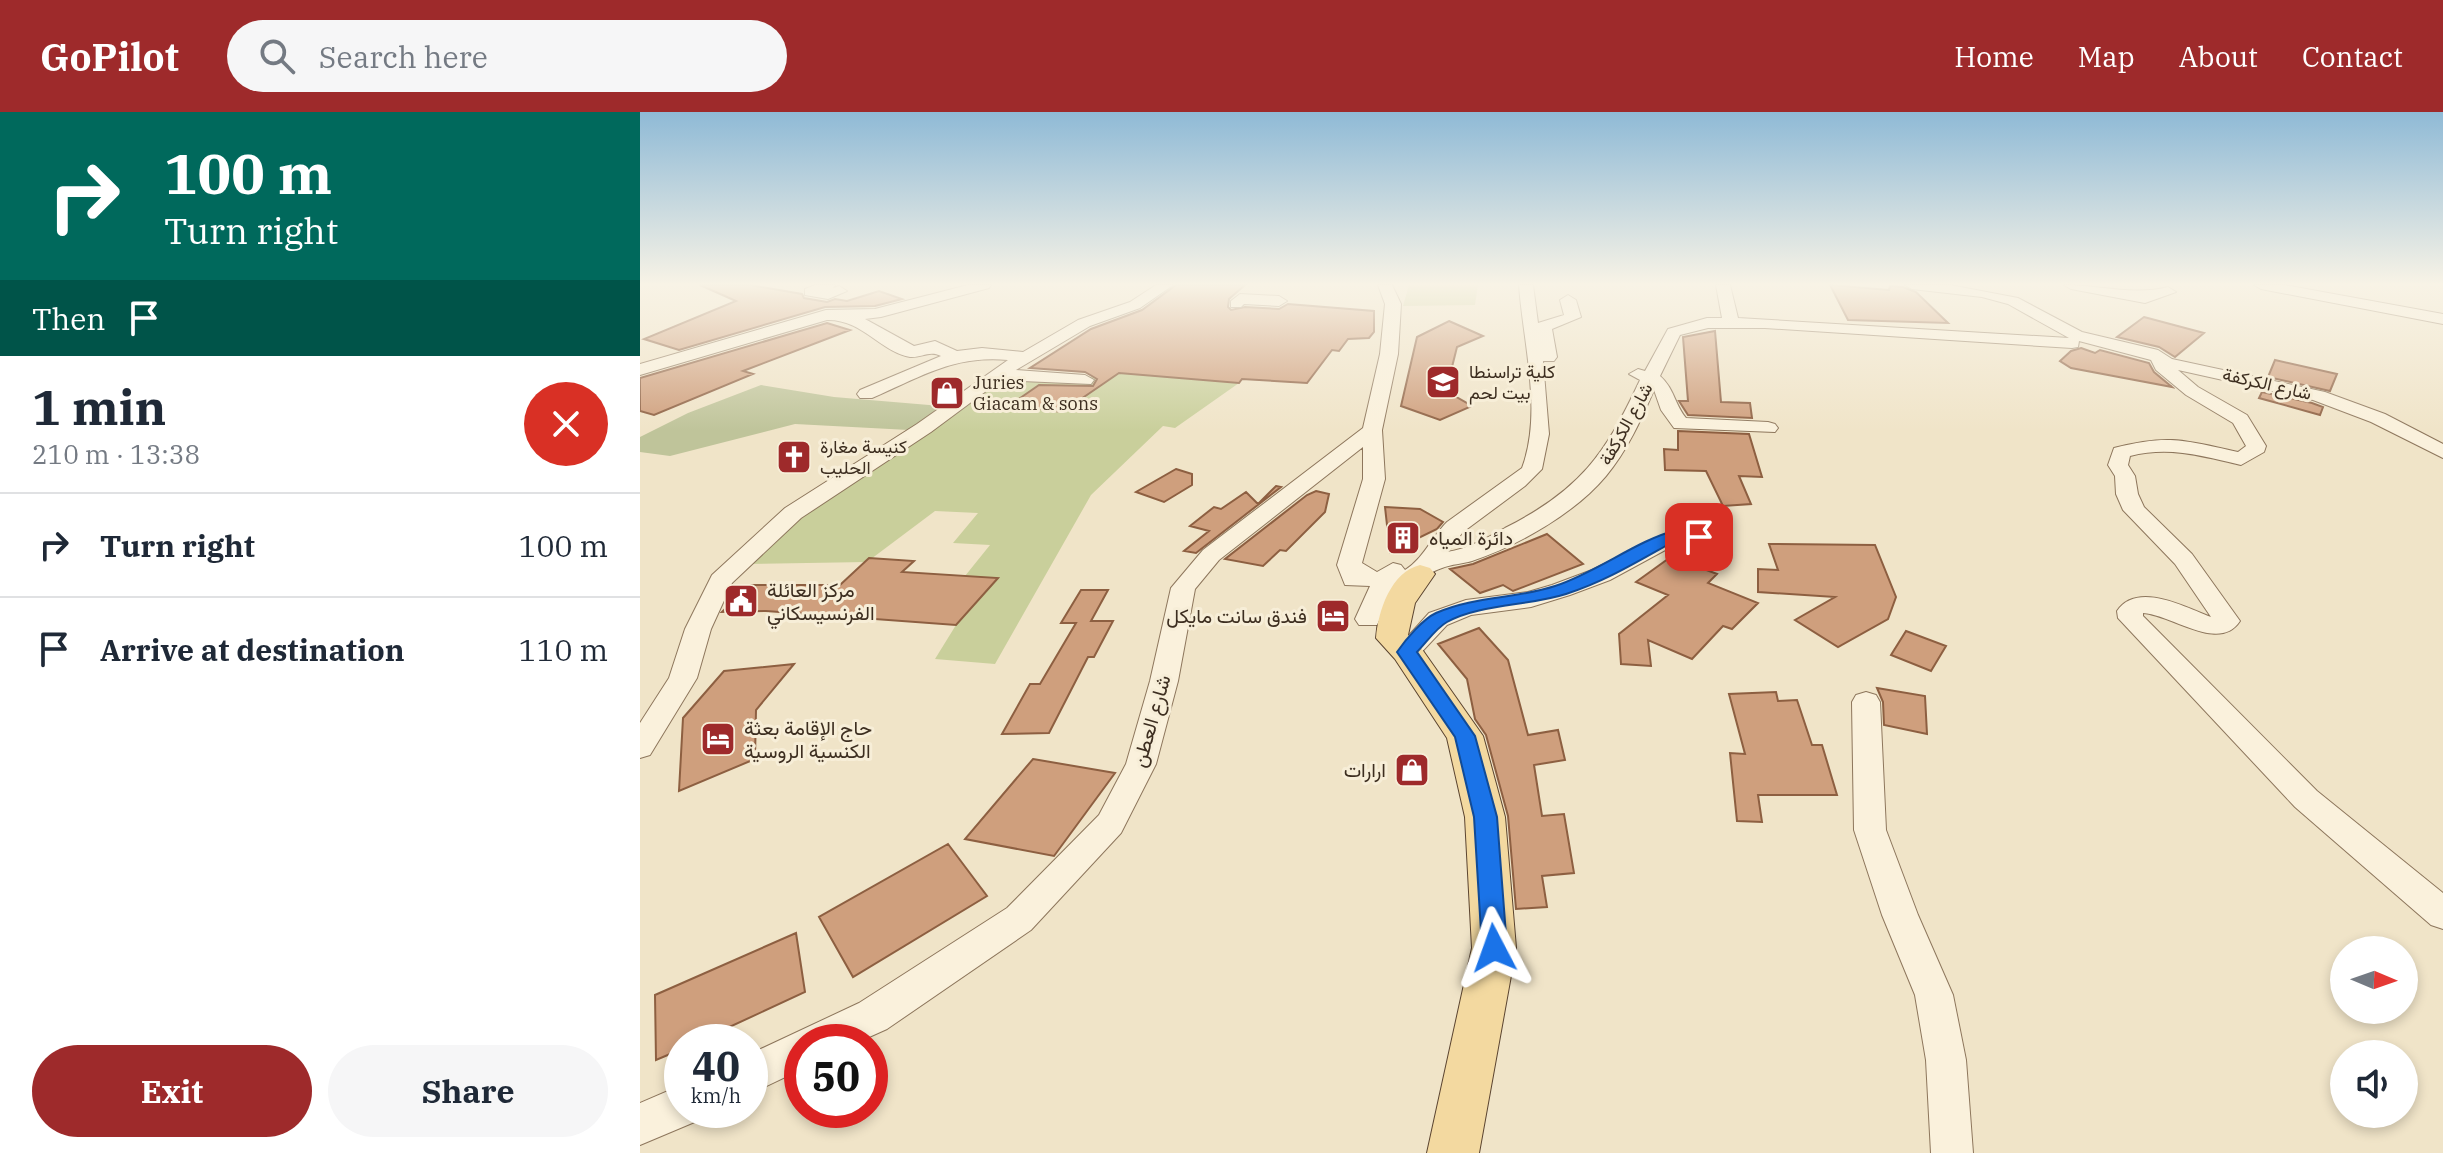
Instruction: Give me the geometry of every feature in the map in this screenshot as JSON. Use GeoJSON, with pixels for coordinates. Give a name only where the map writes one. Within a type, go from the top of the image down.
{"type":"FeatureCollection","features":[{"type":"Feature","properties":{"kind":"main road"},"geometry":{"type":"LineString","coordinates":[[1428,564],[1407,588],[1392,620],[1389,636],[1465,736],[1485,817],[1494,948],[1453,1153]]}},
{"type":"Feature","properties":{"kind":"street"},"geometry":{"type":"LineString","coordinates":[[640,370],[759,334]]}},
{"type":"Feature","properties":{"kind":"street"},"geometry":{"type":"LineString","coordinates":[[879,334],[912,352],[935,346],[955,356]]}},
{"type":"Feature","properties":{"kind":"street"},"geometry":{"type":"LineString","coordinates":[[640,747],[683,678],[698,629],[721,580],[793,513],[997,374],[1066,334]]}},
{"type":"Feature","properties":{"kind":"street"},"geometry":{"type":"LineString","coordinates":[[1389,636],[1349,565],[1374,479],[1372,430],[1391,334]]}},
{"type":"Feature","properties":{"kind":"street"},"geometry":{"type":"LineString","coordinates":[[1428,564],[1445,535],[1502,496],[1533,469],[1539,434],[1530,334]]}},
{"type":"Feature","properties":{"kind":"street"},"geometry":{"type":"LineString","coordinates":[[1533,362],[1548,357],[1545,334]]}},
{"type":"Feature","properties":{"kind":"street"},"geometry":{"type":"LineString","coordinates":[[1349,565],[1367,577],[1385,582],[1403,581],[1463,545],[1537,509],[1592,460],[1645,376],[1658,334]]}},
{"type":"Feature","properties":{"kind":"street","name":"شارع الكركفة"},"geometry":{"type":"LineString","coordinates":[[1645,376],[1673,334]]}},
{"type":"Feature","properties":{"kind":"street"},"geometry":{"type":"LineString","coordinates":[[1995,334],[2076,339]]}},
{"type":"Feature","properties":{"kind":"street","name":"شارع الكركفة"},"geometry":{"type":"LineString","coordinates":[[2019,334],[2076,339],[2318,396],[2378,418],[2443,452]]}},
{"type":"Feature","properties":{"kind":"street"},"geometry":{"type":"LineString","coordinates":[[2067,334],[2076,339]]}},
{"type":"Feature","properties":{"kind":"street"},"geometry":{"type":"LineString","coordinates":[[640,357],[689,353]]}},
{"type":"Feature","properties":{"kind":"street"},"geometry":{"type":"LineString","coordinates":[[866,394],[955,356],[982,353],[1026,357]]}},
{"type":"Feature","properties":{"kind":"street"},"geometry":{"type":"LineString","coordinates":[[2165,361],[2162,366],[2192,391],[2240,419],[2256,446],[2254,452],[2241,459],[2178,444],[2150,445],[2121,452],[2118,465],[2125,476],[2127,494],[2134,510],[2184,559],[2227,621],[2222,627],[2212,626],[2148,605],[2135,605],[2130,611],[2131,618],[2306,799],[2443,914]]}},
{"type":"Feature","properties":{"kind":"street"},"geometry":{"type":"LineString","coordinates":[[997,374],[1085,380]]}},
{"type":"Feature","properties":{"kind":"street"},"geometry":{"type":"LineString","coordinates":[[1645,376],[1662,386],[1671,415],[1681,424],[1768,428]]}},
{"type":"Feature","properties":{"kind":"street"},"geometry":{"type":"LineString","coordinates":[[2378,418],[2443,433]]}},
{"type":"Feature","properties":{"kind":"street","name":"شارع العطن"},"geometry":{"type":"LineString","coordinates":[[856,1024],[873,1016],[1019,919],[1110,824],[1141,764],[1164,681],[1183,588],[1211,555],[1372,430]]}},
{"type":"Feature","properties":{"kind":"street"},"geometry":{"type":"LineString","coordinates":[[1389,636],[1466,608],[1531,599],[1561,590],[1601,575],[1677,535],[1717,542]]}},
{"type":"Feature","properties":{"kind":"street"},"geometry":{"type":"LineString","coordinates":[[1385,582],[1389,636]]}},
{"type":"Feature","properties":{"kind":"street"},"geometry":{"type":"LineString","coordinates":[[1866,702],[1870,830],[1900,915],[1934,995],[1946,1060],[1952,1153]]}},
{"type":"Feature","properties":{"kind":"green space"},"geometry":{"type":"Polygon","coordinates":[[[1106,366],[1239,383],[1175,428],[1163,426],[1091,495],[995,664],[935,659],[956,625],[997,579],[965,576],[990,545],[953,543],[978,513],[935,511],[867,562],[741,564],[797,516],[1015,372],[1094,377],[1106,366]]]}},
{"type":"Feature","properties":{"kind":"green space"},"geometry":{"type":"Polygon","coordinates":[[[761,385],[834,397],[941,406],[909,430],[795,424],[670,456],[640,452],[640,437],[688,413],[761,385]]]}},
{"type":"Feature","properties":{"kind":"building"},"geometry":{"type":"Polygon","coordinates":[[[657,334],[735,334],[679,350],[644,339],[657,334]]]}},
{"type":"Feature","properties":{"kind":"building"},"geometry":{"type":"Polygon","coordinates":[[[791,334],[841,334],[743,371],[753,374],[654,415],[640,411],[640,378],[791,334]]]}},
{"type":"Feature","properties":{"kind":"building"},"geometry":{"type":"Polygon","coordinates":[[[1084,334],[1373,334],[1369,338],[1348,339],[1339,351],[1332,350],[1307,383],[1242,379],[1239,383],[1119,373],[1062,412],[1010,405],[1039,385],[1093,386],[1097,379],[1085,372],[1030,368],[1084,334]]]}},
{"type":"Feature","properties":{"kind":"building"},"geometry":{"type":"Polygon","coordinates":[[[1424,334],[1483,336],[1457,347],[1446,391],[1472,406],[1440,420],[1401,406],[1417,337],[1424,334]]]}},
{"type":"Feature","properties":{"kind":"building"},"geometry":{"type":"Polygon","coordinates":[[[1715,334],[1721,402],[1750,403],[1752,418],[1688,415],[1679,401],[1688,401],[1683,337],[1715,334]]]}},
{"type":"Feature","properties":{"kind":"building"},"geometry":{"type":"Polygon","coordinates":[[[2122,334],[2203,334],[2175,357],[2159,347],[2117,337],[2122,334]]]}},
{"type":"Feature","properties":{"kind":"building"},"geometry":{"type":"Polygon","coordinates":[[[2081,348],[2149,363],[2154,372],[2172,387],[2071,368],[2060,361],[2071,351],[2081,348]]]}},
{"type":"Feature","properties":{"kind":"building"},"geometry":{"type":"Polygon","coordinates":[[[2275,360],[2337,374],[2330,391],[2268,377],[2275,360]]]}},
{"type":"Feature","properties":{"kind":"building"},"geometry":{"type":"Polygon","coordinates":[[[2262,392],[2323,407],[2320,415],[2259,398],[2262,392]]]}},
{"type":"Feature","properties":{"kind":"building"},"geometry":{"type":"Polygon","coordinates":[[[1678,431],[1749,434],[1762,477],[1739,476],[1751,504],[1723,506],[1706,471],[1665,470],[1664,449],[1678,450],[1678,431]]]}},
{"type":"Feature","properties":{"kind":"building"},"geometry":{"type":"Polygon","coordinates":[[[1176,469],[1192,474],[1192,485],[1164,502],[1136,492],[1176,469]]]}},
{"type":"Feature","properties":{"kind":"building"},"geometry":{"type":"Polygon","coordinates":[[[1276,486],[1281,487],[1196,553],[1184,551],[1209,531],[1190,526],[1214,507],[1221,509],[1246,492],[1258,504],[1276,486]]]}},
{"type":"Feature","properties":{"kind":"building"},"geometry":{"type":"Polygon","coordinates":[[[1316,491],[1329,494],[1325,512],[1286,551],[1280,550],[1263,566],[1225,559],[1307,495],[1316,491]]]}},
{"type":"Feature","properties":{"kind":"building","name":"دائرة المياه"},"geometry":{"type":"Polygon","coordinates":[[[1385,507],[1420,509],[1443,522],[1437,529],[1390,552],[1385,507]]]}},
{"type":"Feature","properties":{"kind":"building"},"geometry":{"type":"Polygon","coordinates":[[[1547,534],[1583,564],[1513,591],[1503,585],[1480,593],[1450,569],[1473,564],[1547,534]]]}},
{"type":"Feature","properties":{"kind":"building"},"geometry":{"type":"Polygon","coordinates":[[[1769,544],[1875,545],[1896,597],[1888,619],[1838,647],[1795,620],[1835,597],[1758,592],[1758,569],[1778,570],[1769,544]]]}},
{"type":"Feature","properties":{"kind":"building"},"geometry":{"type":"Polygon","coordinates":[[[1679,551],[1704,555],[1696,566],[1717,574],[1708,583],[1758,603],[1732,629],[1723,626],[1692,659],[1648,640],[1651,666],[1621,664],[1619,634],[1668,595],[1636,582],[1679,551]]]}},
{"type":"Feature","properties":{"kind":"building"},"geometry":{"type":"Polygon","coordinates":[[[869,558],[914,561],[902,572],[998,578],[956,625],[766,611],[722,612],[749,585],[840,585],[869,558]]]}},
{"type":"Feature","properties":{"kind":"building"},"geometry":{"type":"Polygon","coordinates":[[[1081,590],[1108,590],[1091,621],[1113,621],[1094,657],[1088,657],[1049,733],[1002,734],[1030,684],[1040,684],[1076,623],[1061,623],[1081,590]]]}},
{"type":"Feature","properties":{"kind":"building"},"geometry":{"type":"Polygon","coordinates":[[[1479,628],[1508,660],[1528,735],[1558,730],[1565,760],[1534,765],[1542,816],[1564,814],[1574,873],[1542,876],[1547,907],[1516,909],[1508,816],[1486,735],[1475,719],[1467,679],[1438,644],[1479,628]]]}},
{"type":"Feature","properties":{"kind":"building"},"geometry":{"type":"Polygon","coordinates":[[[1906,631],[1946,646],[1931,671],[1891,655],[1906,631]]]}},
{"type":"Feature","properties":{"kind":"building","name":"حاج الإقامة بعثة الكنسية الروسية"},"geometry":{"type":"Polygon","coordinates":[[[794,664],[756,710],[755,759],[679,791],[683,718],[724,671],[794,664]]]}},
{"type":"Feature","properties":{"kind":"building"},"geometry":{"type":"Polygon","coordinates":[[[1877,688],[1925,696],[1927,734],[1884,725],[1883,702],[1877,688]]]}},
{"type":"Feature","properties":{"kind":"building"},"geometry":{"type":"Polygon","coordinates":[[[1776,692],[1778,701],[1797,700],[1812,745],[1822,745],[1837,795],[1758,795],[1762,822],[1737,821],[1730,753],[1745,754],[1729,694],[1776,692]]]}},
{"type":"Feature","properties":{"kind":"building"},"geometry":{"type":"Polygon","coordinates":[[[1033,759],[1115,773],[1054,856],[965,839],[1033,759]]]}},
{"type":"Feature","properties":{"kind":"building"},"geometry":{"type":"Polygon","coordinates":[[[948,844],[987,896],[853,977],[819,917],[948,844]]]}},
{"type":"Feature","properties":{"kind":"building"},"geometry":{"type":"Polygon","coordinates":[[[796,933],[805,992],[736,1024],[664,1024],[664,1057],[656,1060],[655,995],[796,933]]]}},
{"type":"Feature","properties":{"kind":"place","name":"كلية تراسنطا بيت لحم"},"geometry":{"type":"Point","coordinates":[1443,382]}},
{"type":"Feature","properties":{"kind":"place","name":"Juries Giacam & sons"},"geometry":{"type":"Point","coordinates":[947,393]}},
{"type":"Feature","properties":{"kind":"place","name":"كنيسة مغارة الحليب"},"geometry":{"type":"Point","coordinates":[794,457]}},
{"type":"Feature","properties":{"kind":"place","name":"دائرة المياه"},"geometry":{"type":"Point","coordinates":[1403,538]}},
{"type":"Feature","properties":{"kind":"place","name":"مركز العائلة الفرنسيسكاني"},"geometry":{"type":"Point","coordinates":[741,601]}},
{"type":"Feature","properties":{"kind":"place","name":"فندق سانت مايكل"},"geometry":{"type":"Point","coordinates":[1333,616]}},
{"type":"Feature","properties":{"kind":"place","name":"حاج الإقامة بعثة الكنسية الروسية"},"geometry":{"type":"Point","coordinates":[718,739]}},
{"type":"Feature","properties":{"kind":"place","name":"ارارات"},"geometry":{"type":"Point","coordinates":[1412,770]}},
{"type":"Feature","properties":{"kind":"route"},"geometry":{"type":"LineString","coordinates":[[1494,948],[1485,817],[1465,736],[1407,652],[1438,619],[1466,608],[1531,599],[1561,590],[1601,575],[1665,539],[1677,535],[1699,537]]}}]}
